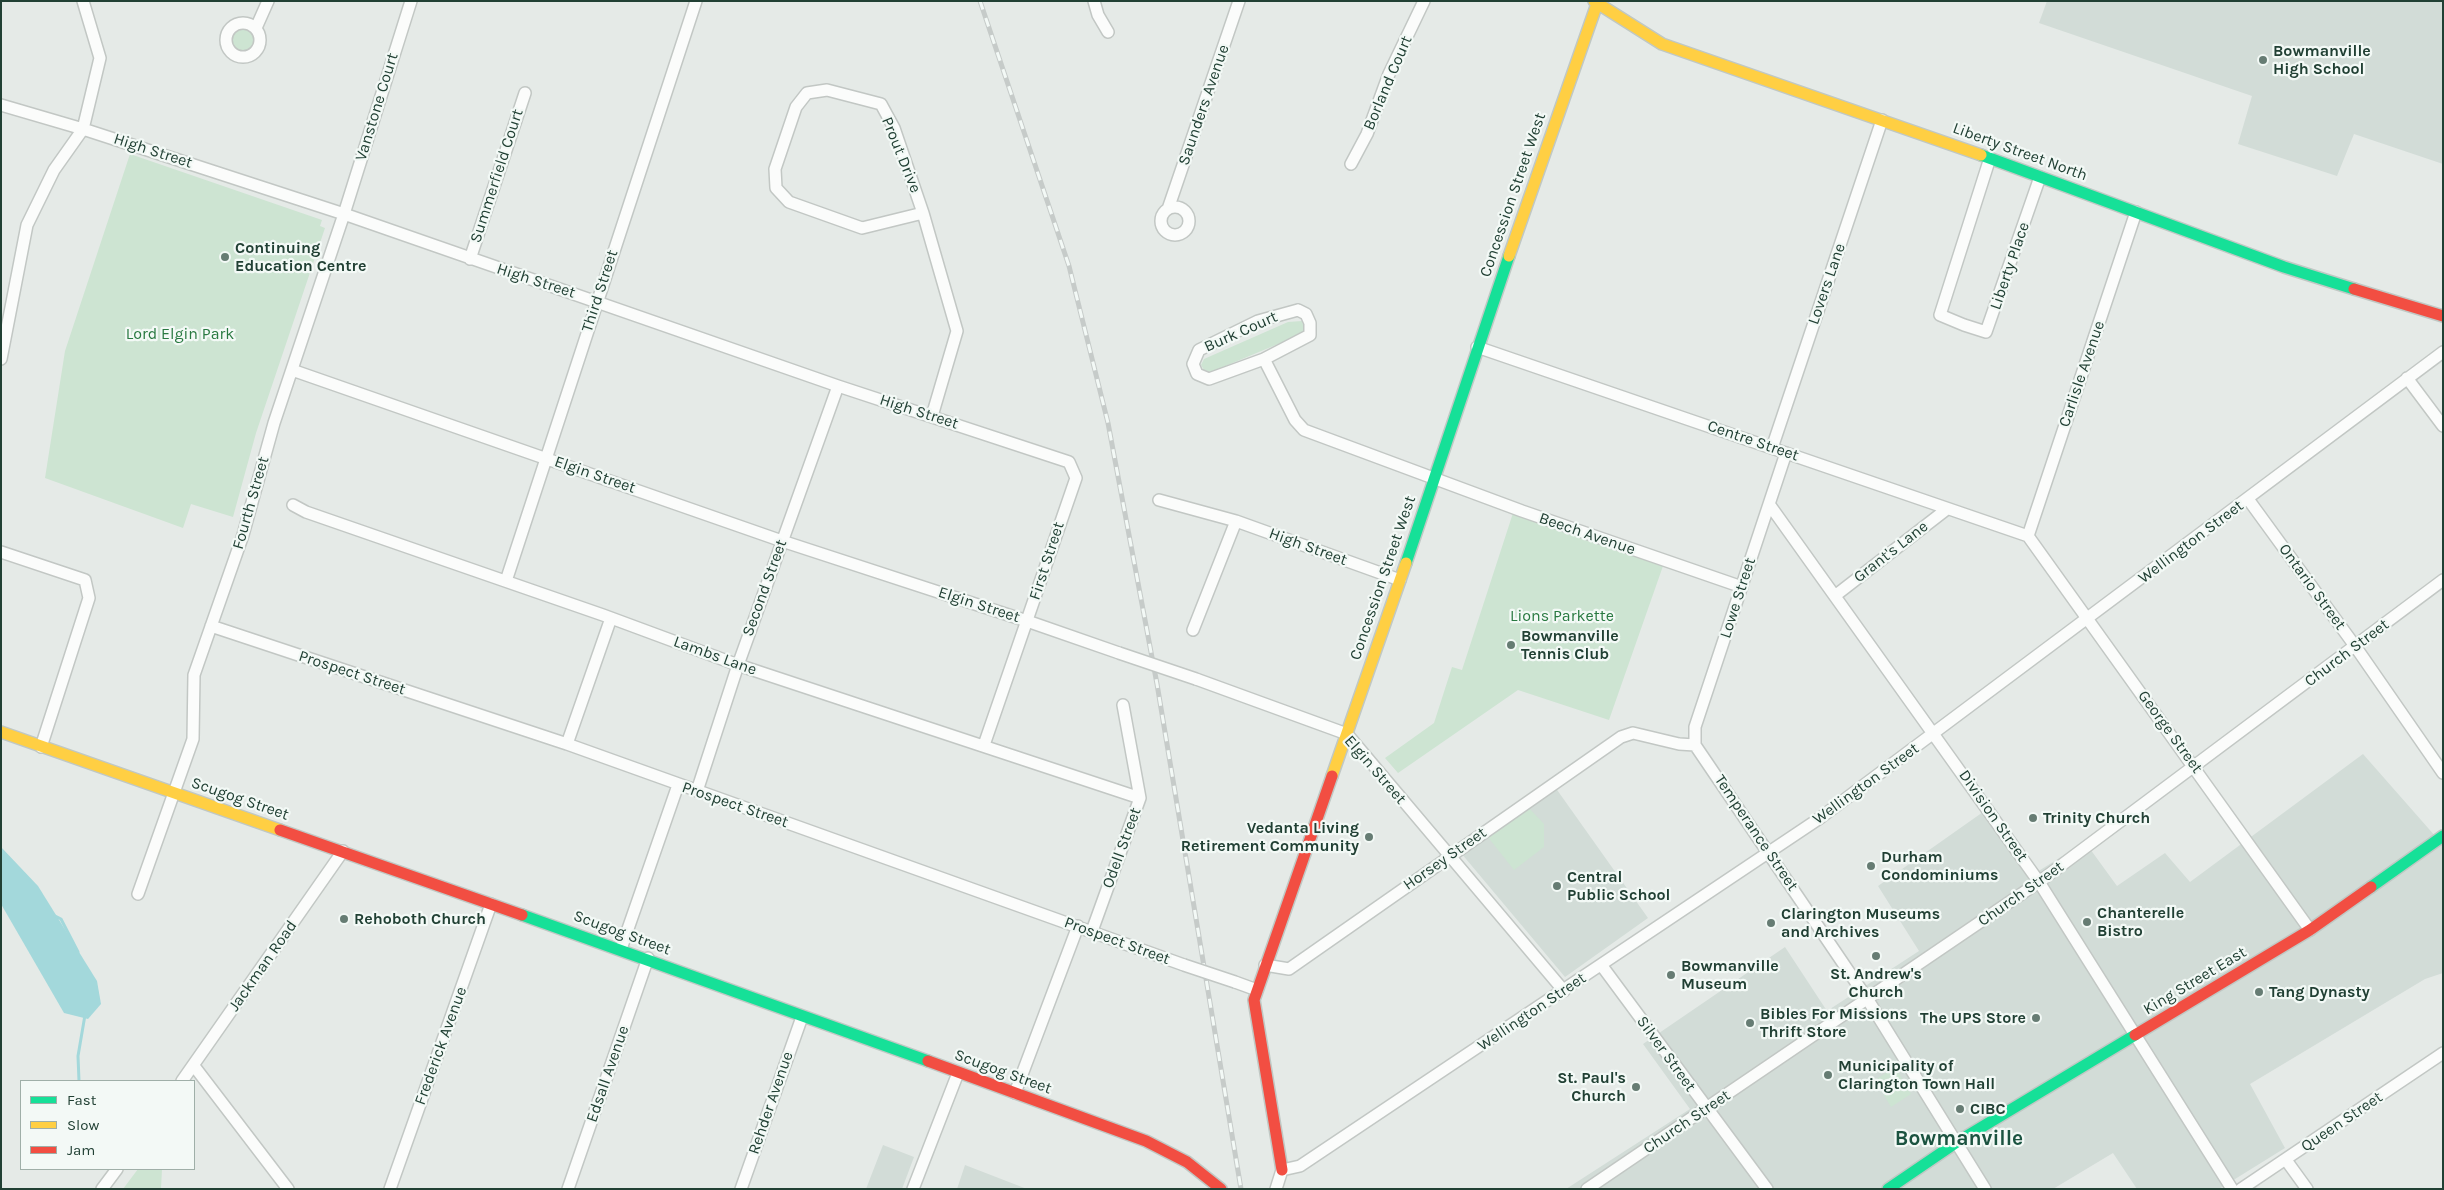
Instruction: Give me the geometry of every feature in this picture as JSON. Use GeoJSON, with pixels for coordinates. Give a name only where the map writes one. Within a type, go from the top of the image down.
{"type":"FeatureCollection","features":[{"type":"Feature","properties":{"kind":"street"},"geometry":{"type":"LineString","coordinates":[[1,359],[3,340],[28,225],[54,170],[84,129],[100,58],[83,1]]}},
{"type":"Feature","properties":{"kind":"street"},"geometry":{"type":"LineString","coordinates":[[256,28],[261,22],[268,1]]}},
{"type":"Feature","properties":{"kind":"street","name":"Vanstone Court"},"geometry":{"type":"LineString","coordinates":[[344,214],[411,1]]}},
{"type":"Feature","properties":{"kind":"street","name":"Third Street"},"geometry":{"type":"LineString","coordinates":[[506,581],[696,1]]}},
{"type":"Feature","properties":{"kind":"street"},"geometry":{"type":"LineString","coordinates":[[1094,1],[1098,15],[1108,32]]}},
{"type":"Feature","properties":{"kind":"street","name":"Saunders Avenue"},"geometry":{"type":"LineString","coordinates":[[1168,209],[1239,1]]}},
{"type":"Feature","properties":{"kind":"street","name":"Borland Court"},"geometry":{"type":"LineString","coordinates":[[1351,164],[1367,134],[1389,74],[1424,1]]}},
{"type":"Feature","properties":{"kind":"street","name":"Liberty Street North"},"geometry":{"type":"LineString","coordinates":[[1597,2],[1662,44],[1990,158],[2284,267],[2442,315]]}},
{"type":"Feature","properties":{"kind":"street","name":"Concession Street West"},"geometry":{"type":"LineString","coordinates":[[1282,1170],[1254,1000],[1400,580],[1477,347],[1597,2]]}},
{"type":"Feature","properties":{"kind":"street","name":"Prout Drive"},"geometry":{"type":"LineString","coordinates":[[924,213],[862,228],[789,202],[776,188],[775,169],[796,107],[807,93],[827,90],[880,104],[894,128],[924,213],[957,331],[932,416]]}},
{"type":"Feature","properties":{"kind":"street","name":"Summerfield Court"},"geometry":{"type":"LineString","coordinates":[[470,259],[525,93]]}},
{"type":"Feature","properties":{"kind":"street","name":"High Street"},"geometry":{"type":"LineString","coordinates":[[1,105],[84,129],[344,214],[838,386],[1069,462]]}},
{"type":"Feature","properties":{"kind":"street","name":"Lovers Lane"},"geometry":{"type":"LineString","coordinates":[[1772,448],[1882,120]]}},
{"type":"Feature","properties":{"kind":"street","name":"Liberty Place"},"geometry":{"type":"LineString","coordinates":[[1990,158],[1940,315],[1964,325],[1986,332],[2040,177]]}},
{"type":"Feature","properties":{"kind":"street","name":"Carlisle Avenue"},"geometry":{"type":"LineString","coordinates":[[2028,536],[2136,212]]}},
{"type":"Feature","properties":{"kind":"street","name":"Fourth Street"},"geometry":{"type":"LineString","coordinates":[[138,894],[193,740],[194,675],[243,535],[274,423],[344,214]]}},
{"type":"Feature","properties":{"kind":"street","name":"Burk Court"},"geometry":{"type":"LineString","coordinates":[[1298,310],[1306,314],[1310,323],[1310,336],[1264,359],[1209,379],[1197,374],[1193,364],[1199,350],[1258,321],[1298,310]]}},
{"type":"Feature","properties":{"kind":"street","name":"Centre Street"},"geometry":{"type":"LineString","coordinates":[[1477,347],[1947,510],[2028,536]]}},
{"type":"Feature","properties":{"kind":"street","name":"Wellington Street"},"geometry":{"type":"LineString","coordinates":[[1282,1170],[1300,1166],[1770,852],[1935,734],[2443,352]]}},
{"type":"Feature","properties":{"kind":"street"},"geometry":{"type":"LineString","coordinates":[[1264,359],[1295,420],[1304,430],[1433,478]]}},
{"type":"Feature","properties":{"kind":"street","name":"Elgin Street"},"geometry":{"type":"LineString","coordinates":[[292,370],[782,541],[1027,620],[1347,734],[1564,991]]}},
{"type":"Feature","properties":{"kind":"street"},"geometry":{"type":"LineString","coordinates":[[2407,378],[2443,426]]}},
{"type":"Feature","properties":{"kind":"street","name":"Second Street"},"geometry":{"type":"LineString","coordinates":[[696,792],[738,665],[838,386]]}},
{"type":"Feature","properties":{"kind":"street","name":"Lowe Street"},"geometry":{"type":"LineString","coordinates":[[1695,745],[1696,727],[1786,453]]}},
{"type":"Feature","properties":{"kind":"street","name":"First Street"},"geometry":{"type":"LineString","coordinates":[[984,744],[1076,478],[1069,462]]}},
{"type":"Feature","properties":{"kind":"street","name":"Beech Avenue"},"geometry":{"type":"LineString","coordinates":[[1433,478],[1742,587]]}},
{"type":"Feature","properties":{"kind":"street","name":"High Street"},"geometry":{"type":"LineString","coordinates":[[1159,500],[1236,521],[1400,580]]}},
{"type":"Feature","properties":{"kind":"street","name":"Ontario Street"},"geometry":{"type":"LineString","coordinates":[[2248,500],[2355,646],[2443,773]]}},
{"type":"Feature","properties":{"kind":"street","name":"Division Street"},"geometry":{"type":"LineString","coordinates":[[1769,504],[2040,882],[2138,1035],[2232,1189]]}},
{"type":"Feature","properties":{"kind":"street","name":"Lambs Lane"},"geometry":{"type":"LineString","coordinates":[[293,505],[306,512],[611,618],[738,665],[984,744],[1140,798]]}},
{"type":"Feature","properties":{"kind":"street","name":"Grant's Lane"},"geometry":{"type":"LineString","coordinates":[[1836,595],[1947,510]]}},
{"type":"Feature","properties":{"kind":"street"},"geometry":{"type":"LineString","coordinates":[[1193,630],[1236,521]]}},
{"type":"Feature","properties":{"kind":"street","name":"George Street"},"geometry":{"type":"LineString","coordinates":[[2028,536],[2310,930]]}},
{"type":"Feature","properties":{"kind":"street"},"geometry":{"type":"LineString","coordinates":[[1,552],[85,580],[89,598],[41,747]]}},
{"type":"Feature","properties":{"kind":"street","name":"Church Street"},"geometry":{"type":"LineString","coordinates":[[1587,1189],[2040,882],[2443,580]]}},
{"type":"Feature","properties":{"kind":"street"},"geometry":{"type":"LineString","coordinates":[[567,744],[611,618]]}},
{"type":"Feature","properties":{"kind":"street","name":"Prospect Street"},"geometry":{"type":"LineString","coordinates":[[212,626],[567,744],[696,792],[1257,990]]}},
{"type":"Feature","properties":{"kind":"street","name":"Odell Street"},"geometry":{"type":"LineString","coordinates":[[1092,931],[1140,798],[1123,705]]}},
{"type":"Feature","properties":{"kind":"street","name":"Scugog Street"},"geometry":{"type":"LineString","coordinates":[[1,732],[648,958],[802,1017],[1146,1141],[1187,1162],[1213,1187]]}},
{"type":"Feature","properties":{"kind":"street","name":"Horsey Street"},"geometry":{"type":"LineString","coordinates":[[1265,965],[1289,969],[1621,737],[1633,733],[1679,744],[1695,745]]}},
{"type":"Feature","properties":{"kind":"street","name":"Temperance Street"},"geometry":{"type":"LineString","coordinates":[[1695,745],[1770,852],[1868,1000],[1985,1189]]}},
{"type":"Feature","properties":{"kind":"street"},"geometry":{"type":"LineString","coordinates":[[621,949],[678,785]]}},
{"type":"Feature","properties":{"kind":"street","name":"King Street East"},"geometry":{"type":"LineString","coordinates":[[1888,1189],[1957,1142],[2310,930],[2443,836]]}},
{"type":"Feature","properties":{"kind":"street","name":"Jackman Road"},"geometry":{"type":"LineString","coordinates":[[183,1080],[343,851]]}},
{"type":"Feature","properties":{"kind":"street","name":"Frederick Avenue"},"geometry":{"type":"LineString","coordinates":[[390,1189],[492,904]]}},
{"type":"Feature","properties":{"kind":"street"},"geometry":{"type":"LineString","coordinates":[[1015,1093],[1078,926]]}},
{"type":"Feature","properties":{"kind":"street","name":"Edsall Avenue"},"geometry":{"type":"LineString","coordinates":[[568,1189],[648,958]]}},
{"type":"Feature","properties":{"kind":"street","name":"Silver Street"},"geometry":{"type":"LineString","coordinates":[[1602,966],[1767,1189]]}},
{"type":"Feature","properties":{"kind":"street","name":"Rehder Avenue"},"geometry":{"type":"LineString","coordinates":[[741,1189],[802,1017]]}},
{"type":"Feature","properties":{"kind":"street","name":"Queen Street"},"geometry":{"type":"LineString","coordinates":[[2241,1189],[2443,1053]]}},
{"type":"Feature","properties":{"kind":"street"},"geometry":{"type":"LineString","coordinates":[[194,1066],[288,1189]]}},
{"type":"Feature","properties":{"kind":"street"},"geometry":{"type":"LineString","coordinates":[[913,1189],[958,1073]]}},
{"type":"Feature","properties":{"kind":"street"},"geometry":{"type":"LineString","coordinates":[[2286,1160],[2307,1189]]}},
{"type":"Feature","properties":{"kind":"street"},"geometry":{"type":"LineString","coordinates":[[102,1189],[116,1170]]}},
{"type":"Feature","properties":{"kind":"street"},"geometry":{"type":"LineString","coordinates":[[1276,1189],[1282,1170]]}},
{"type":"Feature","properties":{"kind":"shaded area","name":"Bowmanville High School"},"geometry":{"type":"Polygon","coordinates":[[[2047,1],[2443,1],[2443,164],[2354,134],[2337,176],[2238,144],[2252,96],[2039,23],[2047,1]]]}},
{"type":"Feature","properties":{"kind":"shaded area"},"geometry":{"type":"Polygon","coordinates":[[[2363,754],[2443,845],[2443,973],[2425,979],[2250,1084],[2285,1148],[2219,1189],[2137,1189],[2113,1153],[2053,1189],[1566,1189],[1690,1109],[1643,1044],[1785,947],[1827,1011],[1919,951],[1878,886],[1993,805],[2037,872],[2085,842],[2117,886],[2165,853],[2190,882],[2363,754]]]}},
{"type":"Feature","properties":{"kind":"shaded area","name":"Central Public School"},"geometry":{"type":"Polygon","coordinates":[[[1555,787],[1648,918],[1565,977],[1461,853],[1555,787]]]}},
{"type":"Feature","properties":{"kind":"shaded area"},"geometry":{"type":"Polygon","coordinates":[[[883,1145],[914,1157],[902,1189],[866,1189],[883,1145]]]}},
{"type":"Feature","properties":{"kind":"shaded area"},"geometry":{"type":"Polygon","coordinates":[[[965,1165],[1027,1189],[957,1189],[965,1165]]]}},
{"type":"Feature","properties":{"kind":"green space"},"geometry":{"type":"Polygon","coordinates":[[[243,26],[252,30],[256,39],[252,48],[243,52],[234,48],[230,39],[234,30],[243,26]]]}},
{"type":"Feature","properties":{"kind":"green space","name":"Lord Elgin Park"},"geometry":{"type":"Polygon","coordinates":[[[130,154],[322,220],[320,226],[325,228],[256,433],[233,517],[191,504],[183,528],[45,478],[65,351],[130,154]]]}},
{"type":"Feature","properties":{"kind":"green space"},"geometry":{"type":"Polygon","coordinates":[[[1302,321],[1304,328],[1302,334],[1211,372],[1204,370],[1201,365],[1204,359],[1288,322],[1302,321]]]}},
{"type":"Feature","properties":{"kind":"green space","name":"Lions Parkette"},"geometry":{"type":"Polygon","coordinates":[[[1513,513],[1663,566],[1609,720],[1518,690],[1398,773],[1385,758],[1434,723],[1452,667],[1462,670],[1513,513]]]}},
{"type":"Feature","properties":{"kind":"green space"},"geometry":{"type":"Polygon","coordinates":[[[1528,807],[1544,824],[1544,847],[1514,870],[1487,836],[1528,807]]]}},
{"type":"Feature","properties":{"kind":"green space"},"geometry":{"type":"Polygon","coordinates":[[[1895,1067],[1911,1094],[1891,1107],[1875,1080],[1895,1067]]]}},
{"type":"Feature","properties":{"kind":"green space"},"geometry":{"type":"Polygon","coordinates":[[[137,1170],[162,1170],[161,1189],[123,1189],[137,1170]]]}},
{"type":"Feature","properties":{"kind":"water"},"geometry":{"type":"Polygon","coordinates":[[[1,847],[38,886],[97,981],[101,1004],[88,1019],[64,1013],[1,904],[1,847]]]}},
{"type":"Feature","properties":{"kind":"waterway"},"geometry":{"type":"LineString","coordinates":[[55,916],[61,919],[78,952]]}},
{"type":"Feature","properties":{"kind":"waterway"},"geometry":{"type":"LineString","coordinates":[[79,1080],[78,1056],[85,1015]]}},
{"type":"Feature","properties":{"kind":"railway"},"geometry":{"type":"LineString","coordinates":[[980,1],[1069,266],[1108,423],[1157,684],[1241,1189]]}},
{"type":"Feature","properties":{"kind":"traffic: fast"},"geometry":{"type":"LineString","coordinates":[[1981,155],[2284,267],[2354,289]]}},
{"type":"Feature","properties":{"kind":"traffic: fast"},"geometry":{"type":"LineString","coordinates":[[1406,563],[1509,256]]}},
{"type":"Feature","properties":{"kind":"traffic: fast"},"geometry":{"type":"LineString","coordinates":[[2371,887],[2443,836]]}},
{"type":"Feature","properties":{"kind":"traffic: fast"},"geometry":{"type":"LineString","coordinates":[[522,915],[928,1061]]}},
{"type":"Feature","properties":{"kind":"traffic: fast"},"geometry":{"type":"LineString","coordinates":[[1888,1189],[1957,1142],[2135,1035]]}},
{"type":"Feature","properties":{"kind":"traffic: slow"},"geometry":{"type":"LineString","coordinates":[[1594,1],[1662,44],[1981,155]]}},
{"type":"Feature","properties":{"kind":"traffic: slow"},"geometry":{"type":"LineString","coordinates":[[1509,256],[1598,1]]}},
{"type":"Feature","properties":{"kind":"traffic: slow"},"geometry":{"type":"LineString","coordinates":[[1332,776],[1406,563]]}},
{"type":"Feature","properties":{"kind":"traffic: slow"},"geometry":{"type":"LineString","coordinates":[[1,732],[280,830]]}},
{"type":"Feature","properties":{"kind":"traffic: jam"},"geometry":{"type":"LineString","coordinates":[[2354,289],[2443,316]]}},
{"type":"Feature","properties":{"kind":"traffic: jam"},"geometry":{"type":"LineString","coordinates":[[1282,1170],[1254,1000],[1332,776]]}},
{"type":"Feature","properties":{"kind":"traffic: jam"},"geometry":{"type":"LineString","coordinates":[[280,830],[522,915]]}},
{"type":"Feature","properties":{"kind":"traffic: jam"},"geometry":{"type":"LineString","coordinates":[[2135,1035],[2310,930],[2371,887]]}},
{"type":"Feature","properties":{"kind":"traffic: jam"},"geometry":{"type":"LineString","coordinates":[[928,1061],[1146,1141],[1187,1162],[1221,1189]]}},
{"type":"Feature","properties":{"kind":"place","name":"Bowmanville High School"},"geometry":{"type":"Point","coordinates":[2263,60]}},
{"type":"Feature","properties":{"kind":"place","name":"Continuing Education Centre"},"geometry":{"type":"Point","coordinates":[225,257]}},
{"type":"Feature","properties":{"kind":"place","name":"Bowmanville Tennis Club"},"geometry":{"type":"Point","coordinates":[1511,645]}},
{"type":"Feature","properties":{"kind":"place","name":"Trinity Church"},"geometry":{"type":"Point","coordinates":[2033,818]}},
{"type":"Feature","properties":{"kind":"place","name":"Vedanta Living Retirement Community"},"geometry":{"type":"Point","coordinates":[1369,837]}},
{"type":"Feature","properties":{"kind":"place","name":"Durham Condominiums"},"geometry":{"type":"Point","coordinates":[1871,866]}},
{"type":"Feature","properties":{"kind":"place","name":"Central Public School"},"geometry":{"type":"Point","coordinates":[1557,886]}},
{"type":"Feature","properties":{"kind":"place","name":"Rehoboth Church"},"geometry":{"type":"Point","coordinates":[344,919]}},
{"type":"Feature","properties":{"kind":"place","name":"Chanterelle Bistro"},"geometry":{"type":"Point","coordinates":[2087,922]}},
{"type":"Feature","properties":{"kind":"place","name":"Clarington Museums and Archives"},"geometry":{"type":"Point","coordinates":[1771,923]}},
{"type":"Feature","properties":{"kind":"place","name":"St. Andrew's Church"},"geometry":{"type":"Point","coordinates":[1876,956]}},
{"type":"Feature","properties":{"kind":"place","name":"Bowmanville Museum"},"geometry":{"type":"Point","coordinates":[1671,975]}},
{"type":"Feature","properties":{"kind":"place","name":"Tang Dynasty"},"geometry":{"type":"Point","coordinates":[2259,992]}},
{"type":"Feature","properties":{"kind":"place","name":"The UPS Store"},"geometry":{"type":"Point","coordinates":[2036,1018]}},
{"type":"Feature","properties":{"kind":"place","name":"Bibles For Missions Thrift Store"},"geometry":{"type":"Point","coordinates":[1750,1023]}},
{"type":"Feature","properties":{"kind":"place","name":"Municipality of Clarington Town Hall"},"geometry":{"type":"Point","coordinates":[1828,1075]}},
{"type":"Feature","properties":{"kind":"place","name":"St. Paul's Church"},"geometry":{"type":"Point","coordinates":[1636,1087]}},
{"type":"Feature","properties":{"kind":"place","name":"CIBC"},"geometry":{"type":"Point","coordinates":[1960,1109]}},
{"type":"Feature","properties":{"kind":"district","name":"Bowmanville"},"geometry":{"type":"Point","coordinates":[1959,1139]}}]}
